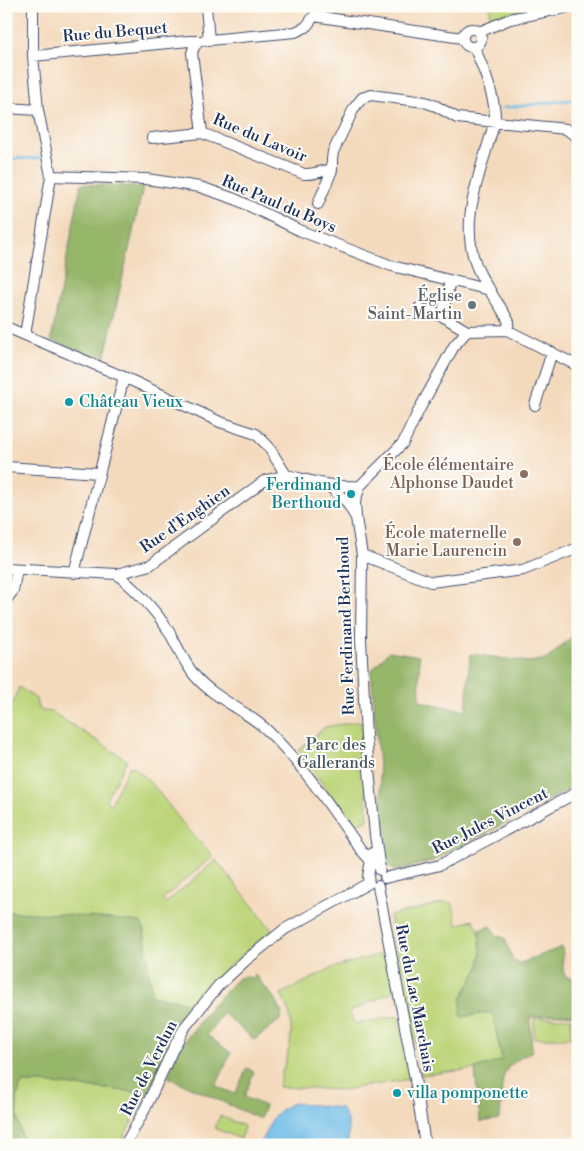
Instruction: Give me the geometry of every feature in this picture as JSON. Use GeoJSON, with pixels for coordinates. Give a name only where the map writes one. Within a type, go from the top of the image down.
{"type":"FeatureCollection","features":[{"type":"Feature","properties":{"kind":"street"},"geometry":{"type":"LineString","coordinates":[[26,335],[51,176],[38,110],[33,56],[33,6]]}},
{"type":"Feature","properties":{"kind":"street","name":"Rue du Lavoir"},"geometry":{"type":"LineString","coordinates":[[206,6],[204,41],[194,47],[192,53],[202,133],[304,174],[314,175],[324,170],[332,170],[334,152],[354,108],[362,98],[371,95],[425,102],[456,118],[495,120],[566,129],[578,138]]}},
{"type":"Feature","properties":{"kind":"street"},"geometry":{"type":"LineString","coordinates":[[479,32],[510,19],[574,6]]}},
{"type":"Feature","properties":{"kind":"street"},"geometry":{"type":"LineString","coordinates":[[204,41],[295,32],[306,27],[312,11],[462,38]]}},
{"type":"Feature","properties":{"kind":"street"},"geometry":{"type":"LineString","coordinates":[[468,29],[474,29],[479,32],[481,41],[474,47],[466,46],[462,38],[468,29]]}},
{"type":"Feature","properties":{"kind":"street","name":"Rue du Bequet"},"geometry":{"type":"LineString","coordinates":[[33,56],[204,41]]}},
{"type":"Feature","properties":{"kind":"street"},"geometry":{"type":"LineString","coordinates":[[474,47],[481,62],[490,92],[495,120],[487,153],[474,191],[469,224],[469,240],[481,276],[509,322],[507,330]]}},
{"type":"Feature","properties":{"kind":"street"},"geometry":{"type":"LineString","coordinates":[[6,108],[38,110]]}},
{"type":"Feature","properties":{"kind":"street"},"geometry":{"type":"LineString","coordinates":[[152,138],[202,133]]}},
{"type":"Feature","properties":{"kind":"street"},"geometry":{"type":"LineString","coordinates":[[318,204],[332,170]]}},
{"type":"Feature","properties":{"kind":"street","name":"Rue Paul du Boys"},"geometry":{"type":"LineString","coordinates":[[51,176],[146,179],[200,187],[235,199],[301,231],[392,266],[490,290]]}},
{"type":"Feature","properties":{"kind":"street"},"geometry":{"type":"LineString","coordinates":[[442,316],[450,281]]}},
{"type":"Feature","properties":{"kind":"street"},"geometry":{"type":"LineString","coordinates":[[420,308],[442,316],[467,331],[507,330],[578,366]]}},
{"type":"Feature","properties":{"kind":"street"},"geometry":{"type":"LineString","coordinates":[[6,327],[124,377],[220,422],[256,434],[268,446],[286,475],[329,486],[360,486]]}},
{"type":"Feature","properties":{"kind":"street"},"geometry":{"type":"LineString","coordinates":[[356,518],[355,502],[360,486],[403,443],[454,346],[467,331]]}},
{"type":"Feature","properties":{"kind":"street"},"geometry":{"type":"LineString","coordinates":[[535,405],[552,352]]}},
{"type":"Feature","properties":{"kind":"street"},"geometry":{"type":"LineString","coordinates":[[74,573],[124,377]]}},
{"type":"Feature","properties":{"kind":"street"},"geometry":{"type":"LineString","coordinates":[[6,468],[100,472]]}},
{"type":"Feature","properties":{"kind":"street","name":"Rue d'Enghien"},"geometry":{"type":"LineString","coordinates":[[12,568],[117,574],[150,565],[264,482],[286,475]]}},
{"type":"Feature","properties":{"kind":"street","name":"Rue Ferdinand Berthoud"},"geometry":{"type":"LineString","coordinates":[[329,486],[346,501],[356,518],[362,555],[361,639],[366,738],[375,835],[376,878]]}},
{"type":"Feature","properties":{"kind":"street"},"geometry":{"type":"LineString","coordinates":[[362,555],[431,582],[523,570],[578,548]]}},
{"type":"Feature","properties":{"kind":"street"},"geometry":{"type":"LineString","coordinates":[[6,600],[13,591],[12,568]]}},
{"type":"Feature","properties":{"kind":"street"},"geometry":{"type":"LineString","coordinates":[[117,574],[150,604],[194,675],[208,688],[266,730],[286,750],[307,774],[370,860]]}},
{"type":"Feature","properties":{"kind":"street","name":"Rue Jules Vincent"},"geometry":{"type":"LineString","coordinates":[[376,878],[440,865],[578,792]]}},
{"type":"Feature","properties":{"kind":"street","name":"Rue Ferdinand Berthoud"},"geometry":{"type":"LineString","coordinates":[[375,835],[370,860],[376,878]]}},
{"type":"Feature","properties":{"kind":"street","name":"Rue de Verdun"},"geometry":{"type":"LineString","coordinates":[[125,1145],[145,1109],[181,1034],[218,986],[246,960],[285,929],[376,878]]}},
{"type":"Feature","properties":{"kind":"street","name":"Rue du Lac Marchais"},"geometry":{"type":"LineString","coordinates":[[376,878],[420,1107],[425,1145]]}},
{"type":"Feature","properties":{"kind":"green space"},"geometry":{"type":"Polygon","coordinates":[[[490,6],[541,6],[490,17],[490,6]]]}},
{"type":"Feature","properties":{"kind":"green space"},"geometry":{"type":"Polygon","coordinates":[[[81,184],[143,187],[104,360],[51,340],[81,184]]]}},
{"type":"Feature","properties":{"kind":"green space"},"geometry":{"type":"Polygon","coordinates":[[[578,631],[578,785],[432,861],[395,871],[387,864],[371,671],[389,651],[419,656],[420,701],[466,711],[470,654],[530,662],[547,659],[578,631]]]}},
{"type":"Feature","properties":{"kind":"green space"},"geometry":{"type":"Polygon","coordinates":[[[19,687],[36,699],[38,708],[43,711],[52,712],[127,760],[106,799],[110,805],[129,767],[133,766],[153,785],[184,825],[213,856],[162,899],[166,903],[216,860],[272,930],[224,971],[195,1008],[175,999],[152,997],[144,929],[59,914],[6,912],[6,720],[19,687]]]}},
{"type":"Feature","properties":{"kind":"green space","name":"Parc des Gallerands"},"geometry":{"type":"Polygon","coordinates":[[[361,721],[368,820],[352,825],[298,750],[325,727],[361,721]]]}},
{"type":"Feature","properties":{"kind":"green space"},"geometry":{"type":"Polygon","coordinates":[[[447,902],[453,904],[457,925],[473,920],[479,930],[481,952],[479,967],[470,985],[462,1017],[492,1012],[502,1061],[475,1069],[421,1075],[389,916],[447,902]]]}},
{"type":"Feature","properties":{"kind":"green space"},"geometry":{"type":"Polygon","coordinates":[[[6,912],[59,914],[141,922],[144,929],[152,997],[175,999],[195,1008],[148,1093],[43,1083],[23,1083],[17,1097],[17,1113],[24,1145],[6,1145],[6,912]]]}},
{"type":"Feature","properties":{"kind":"green space"},"geometry":{"type":"Polygon","coordinates":[[[491,926],[497,936],[505,938],[513,961],[521,963],[562,947],[565,976],[578,980],[578,1016],[564,1014],[530,1017],[532,1051],[513,1063],[505,1073],[499,1119],[480,1122],[475,1069],[502,1060],[492,1012],[461,1017],[461,999],[479,967],[481,952],[479,930],[491,926]]]}},
{"type":"Feature","properties":{"kind":"green space"},"geometry":{"type":"Polygon","coordinates":[[[388,952],[394,991],[349,1012],[355,1024],[398,1016],[410,1079],[343,1090],[278,1087],[289,1047],[291,1032],[290,1016],[281,994],[332,968],[388,952]]]}},
{"type":"Feature","properties":{"kind":"green space"},"geometry":{"type":"Polygon","coordinates":[[[255,975],[275,999],[282,1013],[280,1020],[254,1040],[223,1013],[207,1035],[231,1053],[216,1086],[235,1094],[247,1068],[254,1072],[244,1097],[265,1106],[260,1119],[168,1077],[181,1046],[212,1005],[237,979],[245,976],[251,978],[255,975]]]}},
{"type":"Feature","properties":{"kind":"green space"},"geometry":{"type":"Polygon","coordinates":[[[534,1018],[571,1018],[571,1038],[534,1038],[534,1018]]]}},
{"type":"Feature","properties":{"kind":"green space"},"geometry":{"type":"Polygon","coordinates":[[[23,1083],[43,1083],[148,1093],[119,1145],[24,1145],[17,1113],[17,1097],[23,1083]]]}},
{"type":"Feature","properties":{"kind":"green space"},"geometry":{"type":"Polygon","coordinates":[[[220,1116],[244,1126],[241,1139],[214,1128],[220,1116]]]}},
{"type":"Feature","properties":{"kind":"water"},"geometry":{"type":"Polygon","coordinates":[[[293,1103],[341,1108],[348,1126],[347,1145],[260,1145],[272,1120],[280,1110],[293,1103]]]}},
{"type":"Feature","properties":{"kind":"waterway"},"geometry":{"type":"LineString","coordinates":[[503,108],[578,99]]}},
{"type":"Feature","properties":{"kind":"waterway"},"geometry":{"type":"LineString","coordinates":[[6,159],[40,158]]}},
{"type":"Feature","properties":{"kind":"place","name":"Église Saint-Martin"},"geometry":{"type":"Point","coordinates":[472,305]}},
{"type":"Feature","properties":{"kind":"place","name":"Château Vieux"},"geometry":{"type":"Point","coordinates":[69,402]}},
{"type":"Feature","properties":{"kind":"place","name":"École élémentaire Alphonse Daudet"},"geometry":{"type":"Point","coordinates":[524,474]}},
{"type":"Feature","properties":{"kind":"place","name":"Ferdinand Berthoud"},"geometry":{"type":"Point","coordinates":[351,494]}},
{"type":"Feature","properties":{"kind":"place","name":"École maternelle Marie Laurencin"},"geometry":{"type":"Point","coordinates":[517,542]}},
{"type":"Feature","properties":{"kind":"place","name":"villa pomponette"},"geometry":{"type":"Point","coordinates":[397,1093]}}]}
